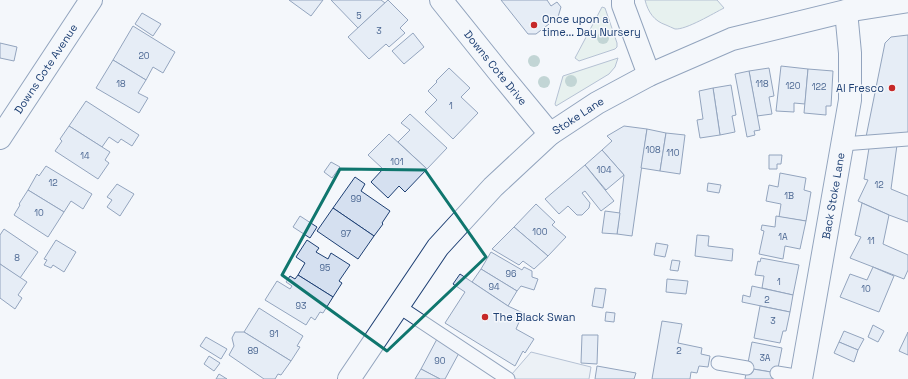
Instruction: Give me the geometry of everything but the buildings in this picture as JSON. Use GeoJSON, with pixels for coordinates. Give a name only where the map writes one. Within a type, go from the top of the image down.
{"type":"FeatureCollection","features":[{"type":"Feature","properties":{"kind":"street","name":"Downs Cote Avenue"},"geometry":{"type":"LineString","coordinates":[[0,138],[91,0]]}},
{"type":"Feature","properties":{"kind":"street","name":"Downs Cote Drive"},"geometry":{"type":"LineString","coordinates":[[441,0],[550,134]]}},
{"type":"Feature","properties":{"kind":"street"},"geometry":{"type":"LineString","coordinates":[[623,0],[623,5],[649,75]]}},
{"type":"Feature","properties":{"kind":"street","name":"Stoke Lane"},"geometry":{"type":"LineString","coordinates":[[349,379],[438,247],[493,187],[550,134],[597,103],[649,75],[732,39],[846,11],[898,1]]}},
{"type":"Feature","properties":{"kind":"street","name":"Back Stoke Lane"},"geometry":{"type":"LineString","coordinates":[[802,378],[850,100],[850,53],[846,11]]}},
{"type":"Feature","properties":{"kind":"lane"},"geometry":{"type":"LineString","coordinates":[[843,144],[908,138]]}},
{"type":"Feature","properties":{"kind":"lane"},"geometry":{"type":"LineString","coordinates":[[398,306],[508,379]]}},
{"type":"Feature","properties":{"kind":"lane"},"geometry":{"type":"LineString","coordinates":[[718,363],[747,368]]}},
{"type":"Feature","properties":{"kind":"lane"},"geometry":{"type":"LineString","coordinates":[[778,373],[802,378]]}},
{"type":"Feature","properties":{"kind":"highlighted area"},"geometry":{"type":"Polygon","coordinates":[[[340,169],[425,170],[486,257],[387,351],[282,275],[340,169]]]}},
{"type":"Feature","properties":{"kind":"shaded area"},"geometry":{"type":"Polygon","coordinates":[[[645,0],[717,0],[724,8],[686,27],[675,29],[658,21],[650,12],[645,0]]]}},
{"type":"Feature","properties":{"kind":"shaded area"},"geometry":{"type":"Polygon","coordinates":[[[602,7],[605,8],[617,47],[579,61],[575,58],[602,7]]]}},
{"type":"Feature","properties":{"kind":"shaded area"},"geometry":{"type":"Polygon","coordinates":[[[618,58],[615,67],[609,74],[556,106],[555,104],[563,76],[618,58]]]}},
{"type":"Feature","properties":{"kind":"shaded area"},"geometry":{"type":"Polygon","coordinates":[[[531,352],[591,367],[589,379],[511,379],[512,374],[531,352]]]}},
{"type":"Feature","properties":{"kind":"place","name":"Once upon a time... Day Nursery"},"geometry":{"type":"Point","coordinates":[534,25]}},
{"type":"Feature","properties":{"kind":"place","name":"Al Fresco"},"geometry":{"type":"Point","coordinates":[892,88]}},
{"type":"Feature","properties":{"kind":"place","name":"The Black Swan"},"geometry":{"type":"Point","coordinates":[485,317]}}]}
